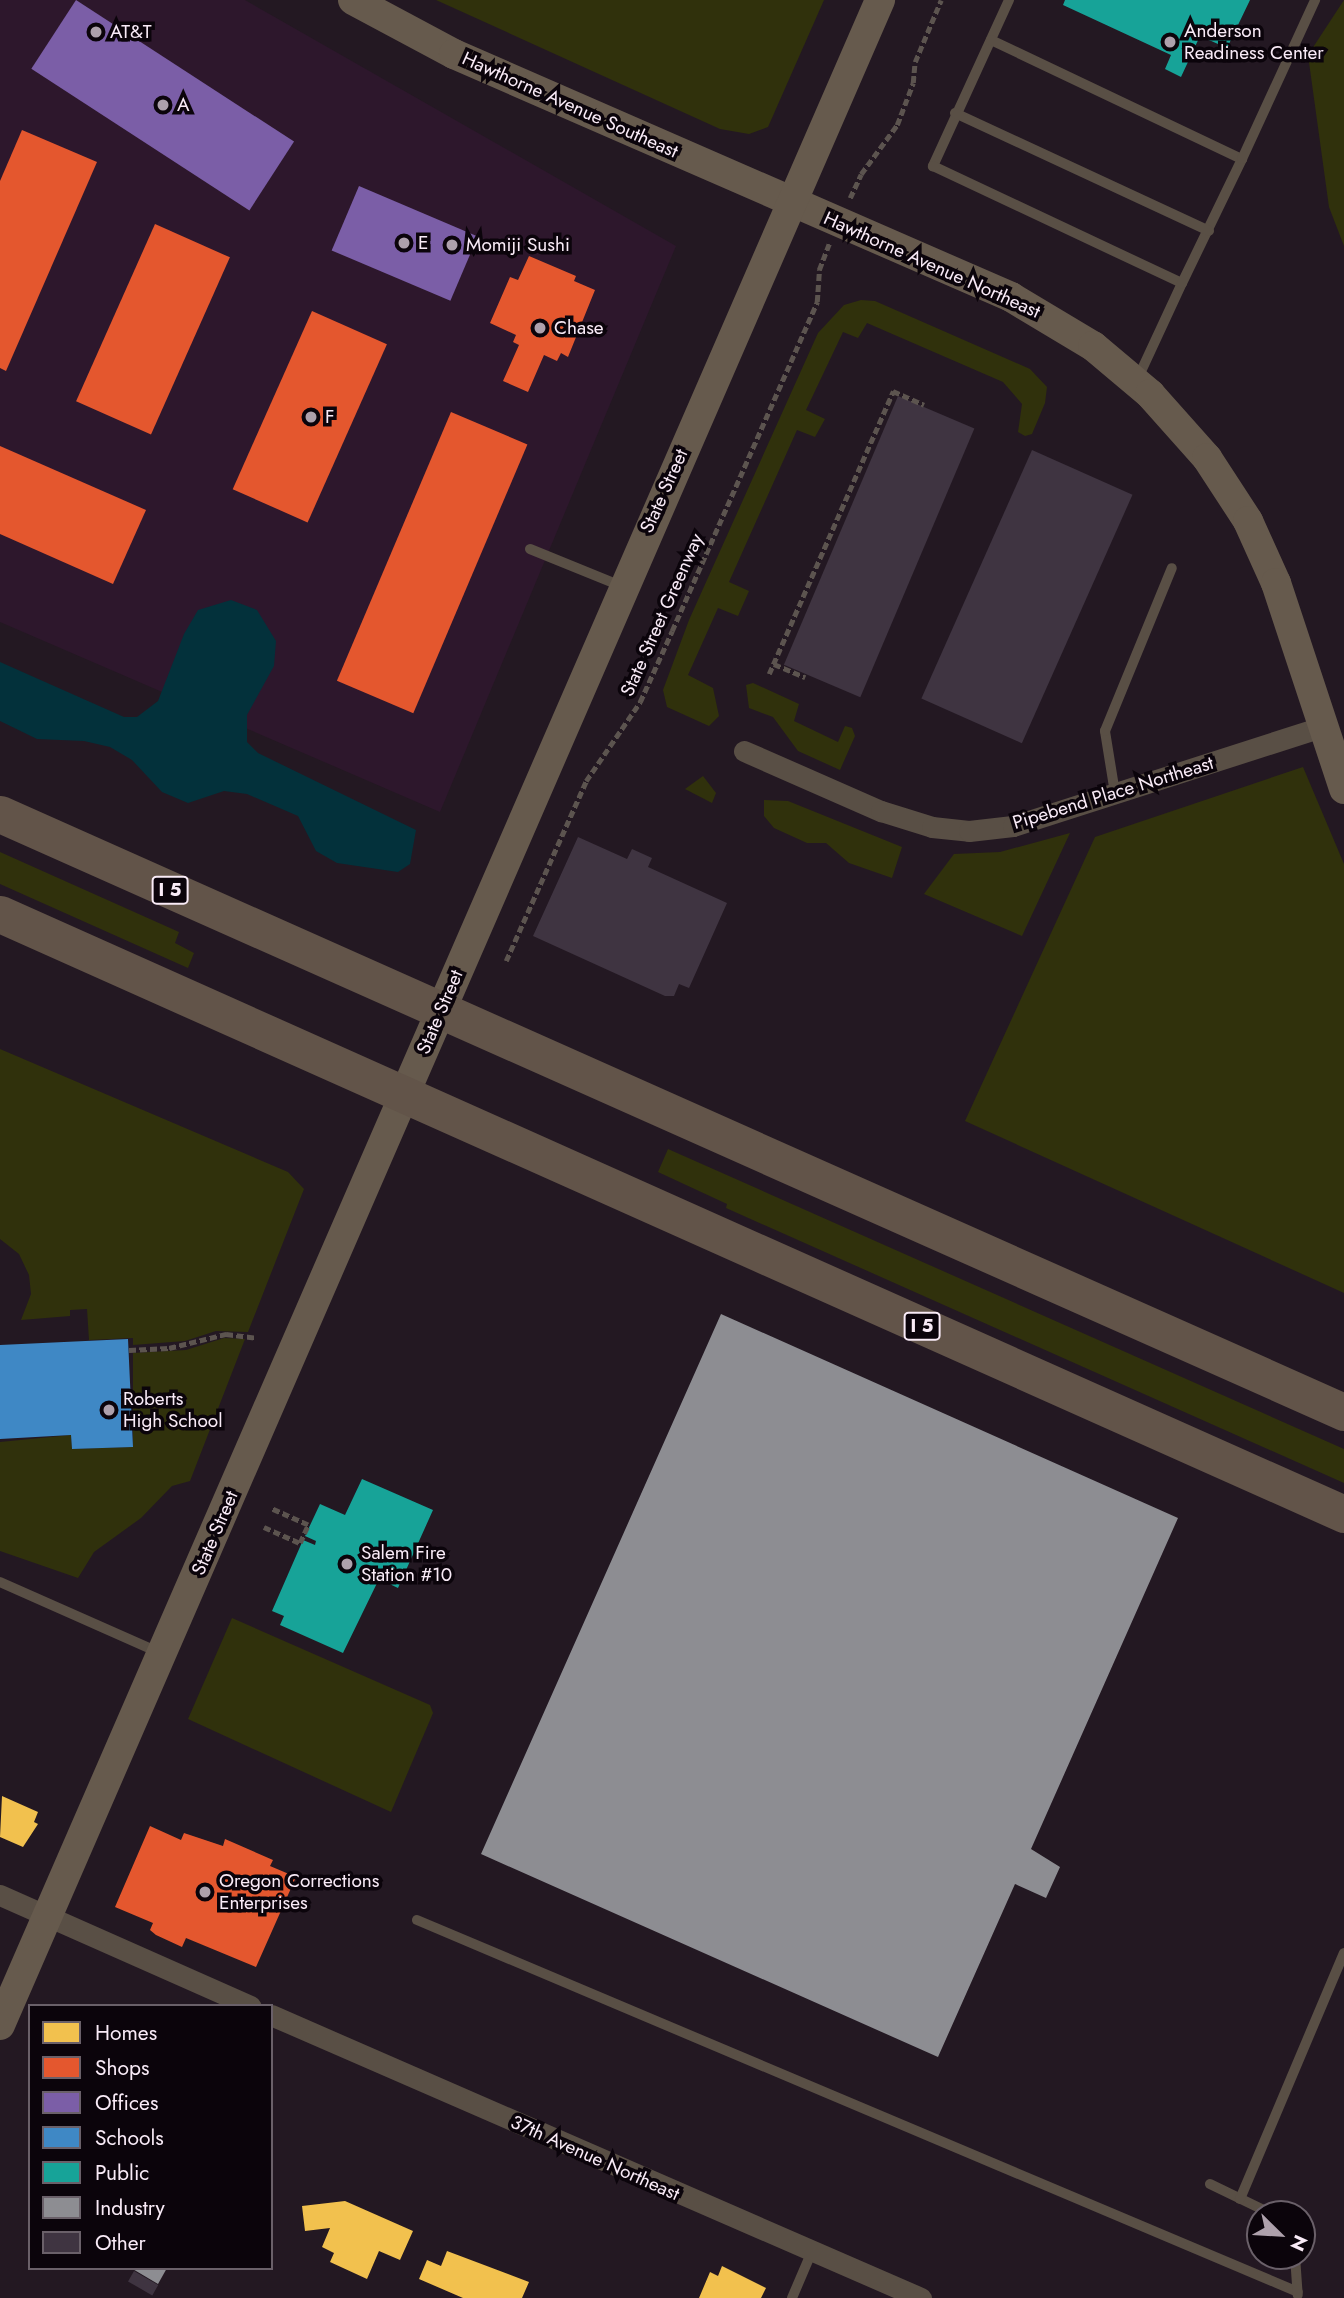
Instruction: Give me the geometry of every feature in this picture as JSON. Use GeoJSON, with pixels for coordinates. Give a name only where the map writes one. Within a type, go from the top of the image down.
{"type":"FeatureCollection","features":[{"type":"Feature","properties":{"kind":"highway","name":"I 5"},"geometry":{"type":"LineString","coordinates":[[0,814],[1344,1412]]}},
{"type":"Feature","properties":{"kind":"highway","name":"I 5"},"geometry":{"type":"LineString","coordinates":[[0,914],[1344,1514]]}},
{"type":"Feature","properties":{"kind":"main road","name":"Hawthorne Avenue Southeast"},"geometry":{"type":"LineString","coordinates":[[353,0],[454,54],[791,202]]}},
{"type":"Feature","properties":{"kind":"main road","name":"State Street"},"geometry":{"type":"LineString","coordinates":[[0,2025],[622,587],[880,0]]}},
{"type":"Feature","properties":{"kind":"main road","name":"Hawthorne Avenue Northeast"},"geometry":{"type":"LineString","coordinates":[[791,202],[1023,303],[1093,346],[1135,382],[1207,458],[1248,522],[1276,583],[1344,789]]}},
{"type":"Feature","properties":{"kind":"street","name":"Pipebend Place Northeast"},"geometry":{"type":"LineString","coordinates":[[744,751],[881,811],[932,827],[969,831],[1013,826],[1325,726]]}},
{"type":"Feature","properties":{"kind":"street"},"geometry":{"type":"LineString","coordinates":[[0,1895],[247,2004]]}},
{"type":"Feature","properties":{"kind":"street","name":"37th Avenue Northeast"},"geometry":{"type":"LineString","coordinates":[[273,2016],[921,2298]]}},
{"type":"Feature","properties":{"kind":"lane"},"geometry":{"type":"LineString","coordinates":[[1009,0],[933,166],[1182,283]]}},
{"type":"Feature","properties":{"kind":"lane"},"geometry":{"type":"LineString","coordinates":[[1135,382],[1209,231],[1315,0]]}},
{"type":"Feature","properties":{"kind":"lane"},"geometry":{"type":"LineString","coordinates":[[991,40],[1242,159]]}},
{"type":"Feature","properties":{"kind":"lane"},"geometry":{"type":"LineString","coordinates":[[955,113],[1209,231]]}},
{"type":"Feature","properties":{"kind":"lane"},"geometry":{"type":"LineString","coordinates":[[530,549],[622,587]]}},
{"type":"Feature","properties":{"kind":"lane"},"geometry":{"type":"LineString","coordinates":[[1115,793],[1105,731],[1172,568]]}},
{"type":"Feature","properties":{"kind":"lane"},"geometry":{"type":"LineString","coordinates":[[0,1582],[162,1654]]}},
{"type":"Feature","properties":{"kind":"lane"},"geometry":{"type":"LineString","coordinates":[[417,1920],[1298,2295],[1296,2270]]}},
{"type":"Feature","properties":{"kind":"lane"},"geometry":{"type":"LineString","coordinates":[[1240,2199],[1344,1953]]}},
{"type":"Feature","properties":{"kind":"lane"},"geometry":{"type":"LineString","coordinates":[[1210,2184],[1246,2202]]}},
{"type":"Feature","properties":{"kind":"lane"},"geometry":{"type":"LineString","coordinates":[[792,2298],[812,2251]]}},
{"type":"Feature","properties":{"kind":"path"},"geometry":{"type":"LineString","coordinates":[[861,174],[897,125],[919,51],[941,0]]}},
{"type":"Feature","properties":{"kind":"path","name":"State Street Greenway"},"geometry":{"type":"LineString","coordinates":[[506,961],[586,781],[640,702],[817,302],[819,270]]}},
{"type":"Feature","properties":{"kind":"path"},"geometry":{"type":"LineString","coordinates":[[769,674],[893,391],[924,405]]}},
{"type":"Feature","properties":{"kind":"path"},"geometry":{"type":"LineString","coordinates":[[774,664],[805,677]]}},
{"type":"Feature","properties":{"kind":"path"},"geometry":{"type":"LineString","coordinates":[[129,1350],[169,1348],[226,1334],[257,1338]]}},
{"type":"Feature","properties":{"kind":"path"},"geometry":{"type":"LineString","coordinates":[[264,1527],[300,1543],[308,1525],[272,1509]]}},
{"type":"Feature","properties":{"kind":"shaded area"},"geometry":{"type":"Polygon","coordinates":[[[0,0],[245,0],[676,246],[440,812],[0,622],[0,0]]]}},
{"type":"Feature","properties":{"kind":"shaded area"},"geometry":{"type":"Polygon","coordinates":[[[436,0],[824,0],[768,127],[749,134],[720,129],[436,0]]]}},
{"type":"Feature","properties":{"kind":"shaded area"},"geometry":{"type":"Polygon","coordinates":[[[1344,0],[1344,246],[1329,207],[1308,55],[1344,0]]]}},
{"type":"Feature","properties":{"kind":"shaded area"},"geometry":{"type":"Polygon","coordinates":[[[861,300],[875,301],[1030,369],[1047,387],[1045,403],[1032,434],[1025,436],[1018,432],[1022,404],[1003,382],[867,323],[858,338],[843,332],[806,410],[825,419],[815,437],[797,430],[729,582],[749,591],[738,616],[718,608],[688,675],[713,688],[719,716],[709,726],[667,707],[663,690],[689,620],[818,333],[844,305],[861,300]]]}},
{"type":"Feature","properties":{"kind":"shaded area"},"geometry":{"type":"Polygon","coordinates":[[[753,683],[799,704],[794,721],[838,742],[845,726],[852,728],[855,736],[840,770],[798,751],[773,717],[749,708],[746,685],[753,683]]]}},
{"type":"Feature","properties":{"kind":"shaded area"},"geometry":{"type":"Polygon","coordinates":[[[1303,767],[1344,864],[1344,1293],[965,1121],[1095,837],[1303,767]]]}},
{"type":"Feature","properties":{"kind":"shaded area"},"geometry":{"type":"Polygon","coordinates":[[[703,776],[716,793],[712,803],[685,789],[703,776]]]}},
{"type":"Feature","properties":{"kind":"shaded area"},"geometry":{"type":"Polygon","coordinates":[[[764,800],[788,801],[902,847],[892,878],[849,863],[826,843],[807,843],[774,828],[764,816],[764,800]]]}},
{"type":"Feature","properties":{"kind":"shaded area"},"geometry":{"type":"Polygon","coordinates":[[[1070,833],[1022,936],[924,894],[954,854],[1000,852],[1070,833]]]}},
{"type":"Feature","properties":{"kind":"shaded area"},"geometry":{"type":"Polygon","coordinates":[[[0,852],[179,932],[175,943],[194,953],[188,968],[0,884],[0,852]]]}},
{"type":"Feature","properties":{"kind":"shaded area"},"geometry":{"type":"Polygon","coordinates":[[[0,1049],[288,1172],[304,1189],[248,1332],[216,1331],[185,1341],[133,1345],[133,1338],[89,1340],[87,1309],[70,1310],[70,1316],[21,1320],[31,1294],[29,1275],[19,1254],[0,1239],[0,1049]]]}},
{"type":"Feature","properties":{"kind":"shaded area"},"geometry":{"type":"Polygon","coordinates":[[[668,1149],[1344,1449],[1344,1483],[726,1208],[727,1204],[658,1172],[668,1149]]]}},
{"type":"Feature","properties":{"kind":"shaded area"},"geometry":{"type":"Polygon","coordinates":[[[224,1338],[245,1339],[190,1481],[172,1486],[141,1518],[94,1552],[78,1578],[0,1551],[0,1442],[71,1435],[72,1449],[133,1447],[133,1353],[186,1350],[224,1338]]]}},
{"type":"Feature","properties":{"kind":"shaded area"},"geometry":{"type":"Polygon","coordinates":[[[232,1618],[430,1705],[433,1713],[391,1812],[188,1719],[232,1618]]]}},
{"type":"Feature","properties":{"kind":"water"},"geometry":{"type":"Polygon","coordinates":[[[231,600],[257,610],[276,641],[274,666],[247,715],[247,742],[258,753],[416,830],[410,864],[398,872],[337,863],[316,851],[298,816],[247,794],[224,791],[188,803],[162,792],[132,760],[110,747],[84,741],[37,739],[0,721],[0,662],[124,717],[137,717],[158,701],[184,634],[198,610],[231,600]]]}},
{"type":"Feature","properties":{"kind":"building: Homes"},"geometry":{"type":"Polygon","coordinates":[[[2,1796],[38,1812],[34,1822],[38,1824],[23,1847],[0,1837],[2,1796]]]}},
{"type":"Feature","properties":{"kind":"building: Homes"},"geometry":{"type":"Polygon","coordinates":[[[345,2201],[413,2231],[400,2260],[379,2251],[367,2279],[330,2262],[334,2253],[322,2247],[330,2228],[305,2231],[302,2206],[345,2201]]]}},
{"type":"Feature","properties":{"kind":"building: Homes"},"geometry":{"type":"Polygon","coordinates":[[[447,2251],[529,2282],[522,2298],[463,2298],[419,2279],[427,2260],[441,2266],[447,2251]]]}},
{"type":"Feature","properties":{"kind":"building: Homes"},"geometry":{"type":"Polygon","coordinates":[[[722,2266],[766,2288],[761,2298],[699,2298],[710,2272],[718,2276],[722,2266]]]}},
{"type":"Feature","properties":{"kind":"building: Shops"},"geometry":{"type":"Polygon","coordinates":[[[22,130],[97,162],[6,371],[0,368],[0,181],[22,130]]]}},
{"type":"Feature","properties":{"kind":"building: Shops"},"geometry":{"type":"Polygon","coordinates":[[[155,224],[230,257],[151,435],[76,401],[155,224]]]}},
{"type":"Feature","properties":{"kind":"building: Shops","name":"Chase"},"geometry":{"type":"Polygon","coordinates":[[[529,256],[576,276],[574,281],[595,290],[568,357],[561,353],[557,361],[544,355],[528,392],[503,381],[519,345],[513,342],[516,335],[490,323],[510,277],[518,280],[529,256]]]}},
{"type":"Feature","properties":{"kind":"building: Shops","name":"F"},"geometry":{"type":"Polygon","coordinates":[[[312,311],[387,344],[308,522],[233,489],[312,311]]]}},
{"type":"Feature","properties":{"kind":"building: Shops"},"geometry":{"type":"Polygon","coordinates":[[[451,412],[527,444],[413,713],[337,681],[451,412]]]}},
{"type":"Feature","properties":{"kind":"building: Shops"},"geometry":{"type":"Polygon","coordinates":[[[0,446],[146,510],[113,584],[0,534],[0,446]]]}},
{"type":"Feature","properties":{"kind":"building: Shops","name":"Oregon Corrections Enterprises"},"geometry":{"type":"Polygon","coordinates":[[[150,1826],[181,1840],[184,1833],[223,1846],[225,1839],[273,1860],[270,1866],[296,1877],[256,1967],[186,1938],[182,1947],[156,1935],[150,1930],[153,1923],[115,1907],[150,1826]]]}},
{"type":"Feature","properties":{"kind":"building: Offices","name":"A"},"geometry":{"type":"Polygon","coordinates":[[[76,0],[294,142],[249,210],[31,69],[76,0]]]}},
{"type":"Feature","properties":{"kind":"building: Offices","name":"E"},"geometry":{"type":"Polygon","coordinates":[[[359,186],[478,236],[450,301],[332,250],[359,186]]]}},
{"type":"Feature","properties":{"kind":"building: Schools"},"geometry":{"type":"Polygon","coordinates":[[[128,1339],[133,1447],[72,1449],[71,1435],[0,1439],[0,1345],[128,1339]]]}},
{"type":"Feature","properties":{"kind":"building: Public","name":"Anderson Readiness Center"},"geometry":{"type":"Polygon","coordinates":[[[1065,0],[1250,0],[1227,48],[1200,36],[1181,77],[1165,69],[1171,55],[1063,5],[1065,0]]]}},
{"type":"Feature","properties":{"kind":"building: Public"},"geometry":{"type":"Polygon","coordinates":[[[362,1479],[433,1510],[398,1588],[379,1579],[343,1653],[280,1625],[284,1616],[272,1611],[303,1540],[315,1545],[316,1541],[305,1536],[320,1504],[345,1515],[362,1479]]]}},
{"type":"Feature","properties":{"kind":"building: Industry"},"geometry":{"type":"Polygon","coordinates":[[[721,1314],[1178,1518],[1031,1849],[1060,1867],[1046,1898],[1015,1884],[938,2057],[481,1854],[721,1314]]]}},
{"type":"Feature","properties":{"kind":"building: Industry"},"geometry":{"type":"Polygon","coordinates":[[[134,2270],[166,2270],[158,2284],[134,2270]]]}},
{"type":"Feature","properties":{"kind":"building: Other"},"geometry":{"type":"Polygon","coordinates":[[[898,396],[974,428],[860,697],[784,665],[898,396]]]}},
{"type":"Feature","properties":{"kind":"building: Other"},"geometry":{"type":"Polygon","coordinates":[[[1032,450],[1132,495],[1022,743],[921,698],[1032,450]]]}},
{"type":"Feature","properties":{"kind":"building: Other"},"geometry":{"type":"Polygon","coordinates":[[[578,837],[627,859],[632,849],[652,858],[648,867],[727,903],[689,988],[679,984],[674,996],[665,996],[533,936],[578,837]]]}},
{"type":"Feature","properties":{"kind":"building: Other"},"geometry":{"type":"Polygon","coordinates":[[[134,2271],[158,2285],[152,2295],[128,2281],[134,2271]]]}},
{"type":"Feature","properties":{"kind":"place","name":"AT&T"},"geometry":{"type":"Point","coordinates":[96,32]}},
{"type":"Feature","properties":{"kind":"place","name":"Anderson Readiness Center"},"geometry":{"type":"Point","coordinates":[1170,42]}},
{"type":"Feature","properties":{"kind":"place","name":"A"},"geometry":{"type":"Point","coordinates":[163,105]}},
{"type":"Feature","properties":{"kind":"place","name":"E"},"geometry":{"type":"Point","coordinates":[404,243]}},
{"type":"Feature","properties":{"kind":"place","name":"Momiji Sushi"},"geometry":{"type":"Point","coordinates":[452,245]}},
{"type":"Feature","properties":{"kind":"place","name":"Chase"},"geometry":{"type":"Point","coordinates":[540,328]}},
{"type":"Feature","properties":{"kind":"place","name":"F"},"geometry":{"type":"Point","coordinates":[311,417]}},
{"type":"Feature","properties":{"kind":"place","name":"Roberts High School"},"geometry":{"type":"Point","coordinates":[109,1410]}},
{"type":"Feature","properties":{"kind":"place","name":"Salem Fire Station #10"},"geometry":{"type":"Point","coordinates":[347,1564]}},
{"type":"Feature","properties":{"kind":"place","name":"Oregon Corrections Enterprises"},"geometry":{"type":"Point","coordinates":[205,1892]}}]}
